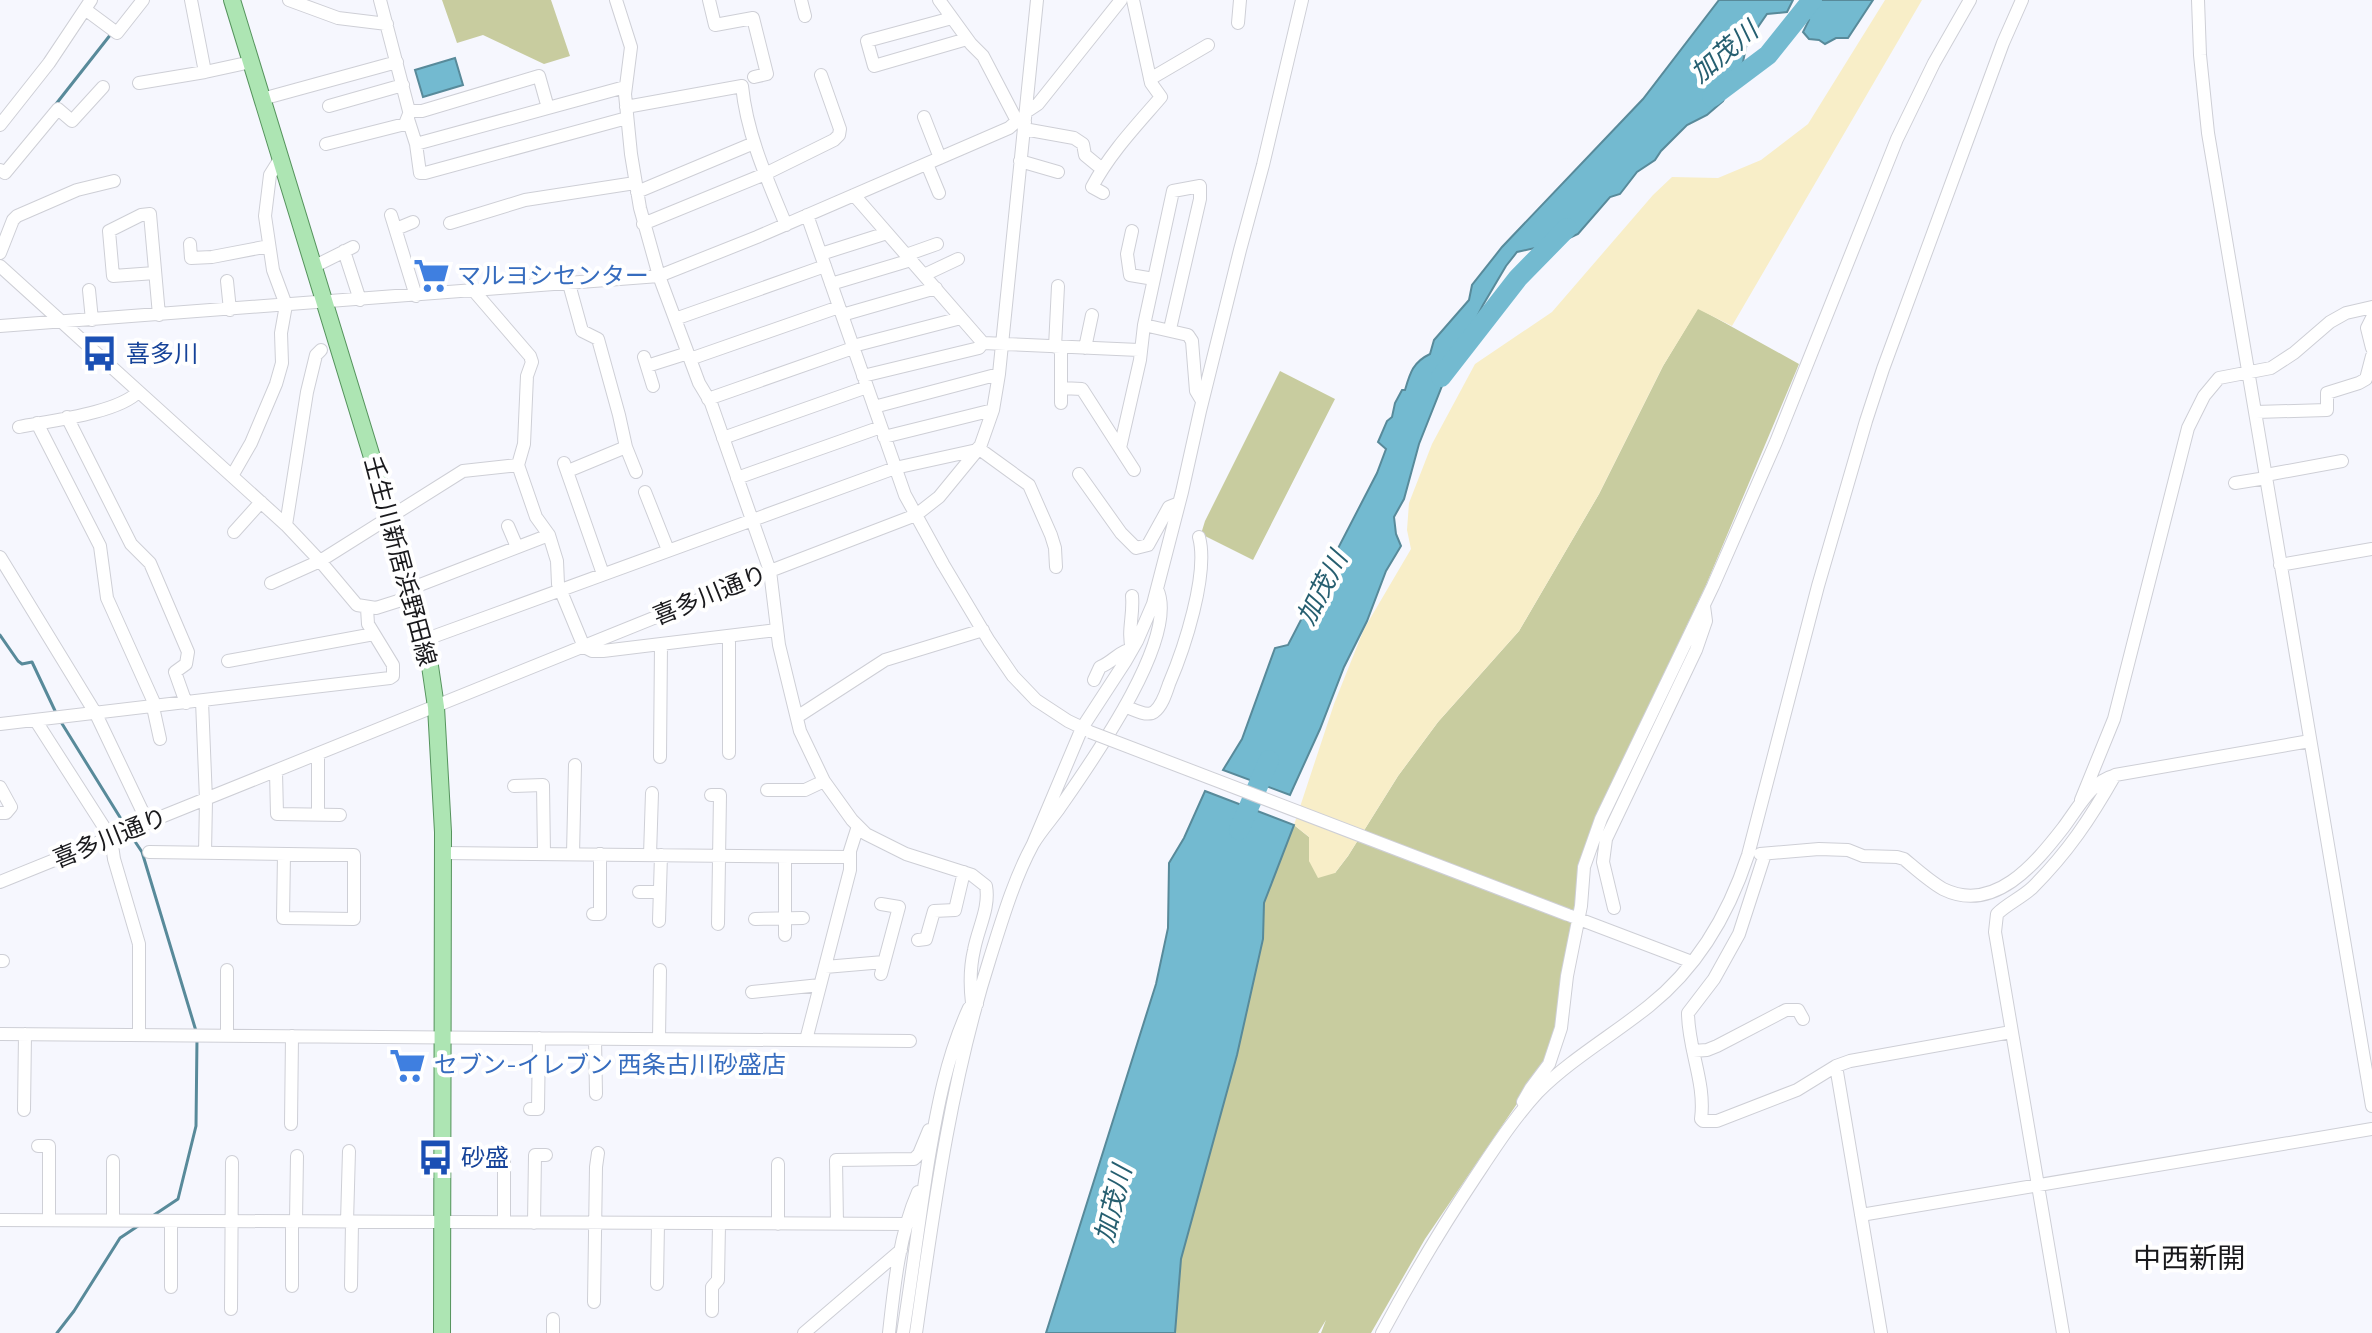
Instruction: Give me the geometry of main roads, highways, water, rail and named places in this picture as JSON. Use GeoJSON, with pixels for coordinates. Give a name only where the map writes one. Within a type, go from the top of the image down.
{"type":"FeatureCollection","features":[{"type":"Feature","properties":{"kind":"main road","name":"壬生川新居浜野田線"},"geometry":{"type":"LineString","coordinates":[[232,0],[413,592],[436,707],[443,853],[442,1333]]}},
{"type":"Feature","properties":{"kind":"water"},"geometry":{"type":"Polygon","coordinates":[[[1719,0],[1793,0],[1787,12],[1767,14],[1747,43],[1743,62],[1723,101],[1707,115],[1687,125],[1655,160],[1637,172],[1620,194],[1610,197],[1578,234],[1561,242],[1517,252],[1506,266],[1444,381],[1419,444],[1404,499],[1394,517],[1401,546],[1386,571],[1290,795],[1223,770],[1242,739],[1275,648],[1288,645],[1377,473],[1386,449],[1378,442],[1413,369],[1430,354],[1434,340],[1469,300],[1472,285],[1502,247],[1643,99],[1719,0]]]}},
{"type":"Feature","properties":{"kind":"water"},"geometry":{"type":"Polygon","coordinates":[[[1806,0],[1873,0],[1848,38],[1836,38],[1825,44],[1809,39],[1803,32],[1809,20],[1804,17],[1812,9],[1806,0]]]}},
{"type":"Feature","properties":{"kind":"water"},"geometry":{"type":"Polygon","coordinates":[[[455,58],[463,85],[423,97],[415,70],[455,58]]]}},
{"type":"Feature","properties":{"kind":"water"},"geometry":{"type":"Polygon","coordinates":[[[1205,791],[1294,825],[1264,903],[1263,939],[1237,1055],[1181,1259],[1175,1333],[1046,1333],[1156,984],[1168,928],[1169,863],[1205,791]]]}},
{"type":"Feature","properties":{"kind":"waterway","name":"加茂川"},"geometry":{"type":"LineString","coordinates":[[1712,97],[1768,55],[1812,0]]}},
{"type":"Feature","properties":{"kind":"waterway"},"geometry":{"type":"LineString","coordinates":[[56,104],[111,34]]}},
{"type":"Feature","properties":{"kind":"waterway","name":"加茂川"},"geometry":{"type":"LineString","coordinates":[[1441,377],[1518,278],[1567,228]]}},
{"type":"Feature","properties":{"kind":"waterway"},"geometry":{"type":"LineString","coordinates":[[0,635],[18,661],[22,664],[32,662],[57,715]]}},
{"type":"Feature","properties":{"kind":"waterway"},"geometry":{"type":"LineString","coordinates":[[61,722],[126,827]]}},
{"type":"Feature","properties":{"kind":"waterway","name":"加茂川"},"geometry":{"type":"LineString","coordinates":[[1239,830],[1269,760]]}},
{"type":"Feature","properties":{"kind":"waterway"},"geometry":{"type":"LineString","coordinates":[[130,834],[142,852],[196,1031]]}},
{"type":"Feature","properties":{"kind":"waterway"},"geometry":{"type":"LineString","coordinates":[[154,1215],[178,1199],[196,1126],[197,1038]]}},
{"type":"Feature","properties":{"kind":"waterway"},"geometry":{"type":"LineString","coordinates":[[57,1333],[120,1238],[141,1224]]}},
{"type":"Feature","properties":{"kind":"place","name":"マルヨシセンター"},"geometry":{"type":"Point","coordinates":[431,276]}},
{"type":"Feature","properties":{"kind":"place","name":"喜多川"},"geometry":{"type":"Point","coordinates":[100,354]}},
{"type":"Feature","properties":{"kind":"place","name":"セブン-イレブン 西条古川砂盛店"},"geometry":{"type":"Point","coordinates":[408,1065]}},
{"type":"Feature","properties":{"kind":"place","name":"砂盛"},"geometry":{"type":"Point","coordinates":[435,1158]}},
{"type":"Feature","properties":{"kind":"district","name":"中西新開"},"geometry":{"type":"Point","coordinates":[2189,1258]}}]}
